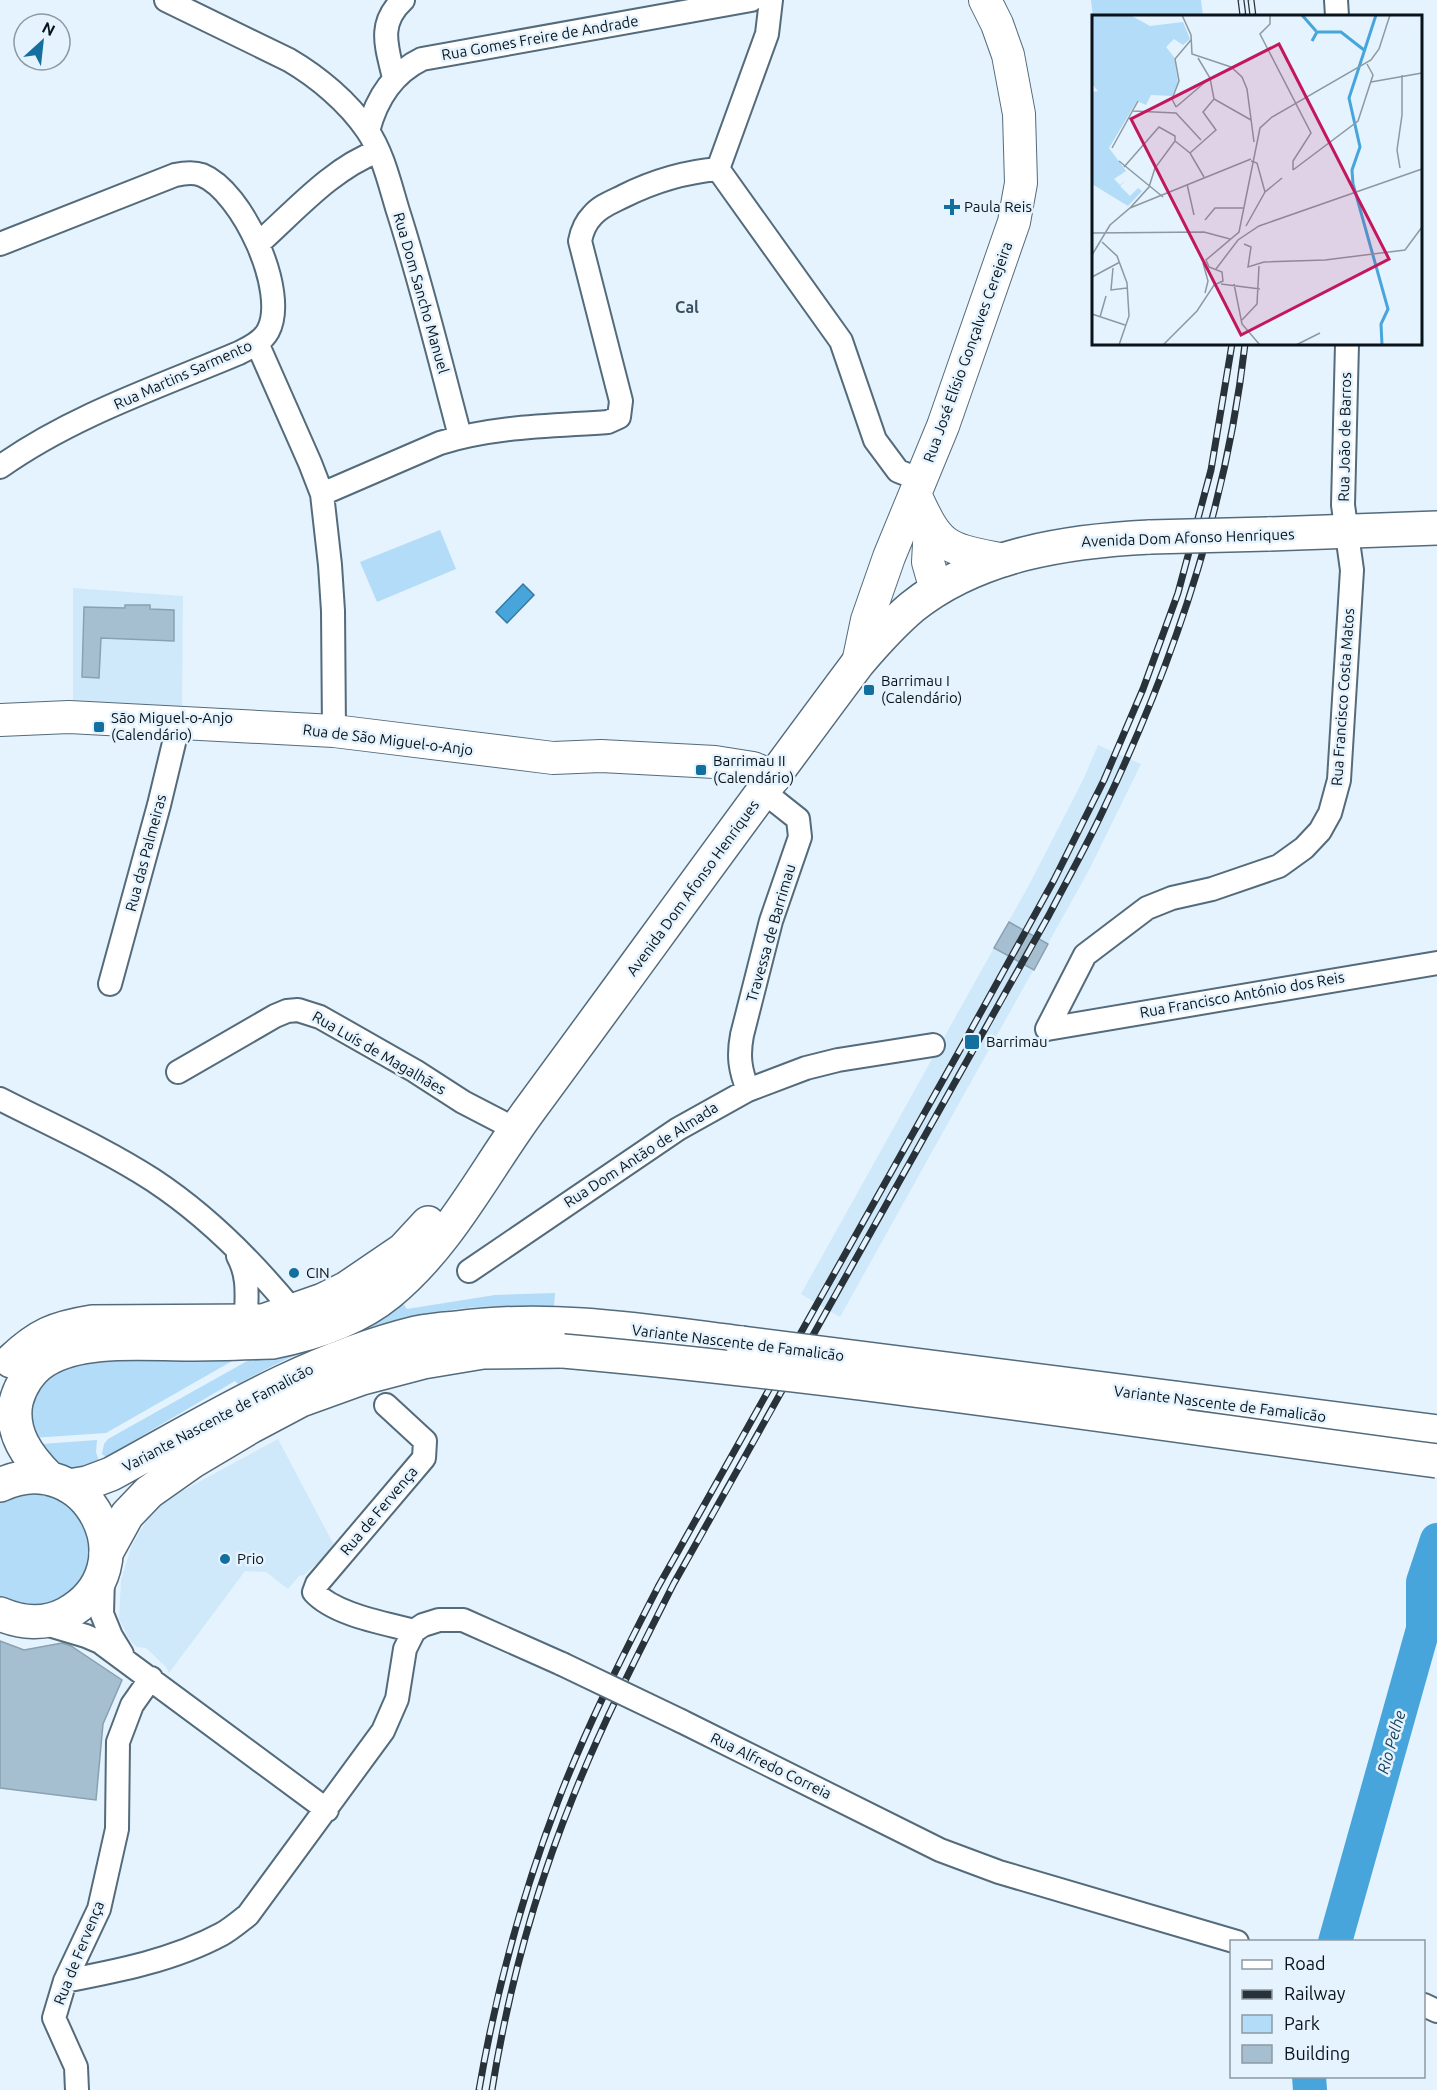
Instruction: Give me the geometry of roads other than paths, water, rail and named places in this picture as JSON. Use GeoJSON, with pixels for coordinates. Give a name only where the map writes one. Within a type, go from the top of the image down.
{"type":"FeatureCollection","features":[{"type":"Feature","properties":{"kind":"main road","name":"Rua José Elísio Gonçalves Cerejeira"},"geometry":{"type":"LineString","coordinates":[[858,663],[864,628],[889,557],[943,426],[1014,222],[1021,183],[1019,114],[1008,56],[997,24],[984,0]]}},
{"type":"Feature","properties":{"kind":"main road"},"geometry":{"type":"LineString","coordinates":[[889,557],[895,589],[924,599],[930,527],[918,487]]}},
{"type":"Feature","properties":{"kind":"main road"},"geometry":{"type":"LineString","coordinates":[[930,527],[943,543],[962,551],[1004,560]]}},
{"type":"Feature","properties":{"kind":"main road","name":"Avenida Dom Afonso Henriques"},"geometry":{"type":"LineString","coordinates":[[0,1379],[8,1364],[29,1343],[68,1326],[103,1321],[269,1324],[295,1338],[327,1328],[358,1313],[387,1294],[436,1247],[509,1138],[858,663],[886,631],[924,599],[958,577],[1052,546],[1098,539],[1437,528]]}},
{"type":"Feature","properties":{"kind":"main road","name":"Rua de São Miguel-o-Anjo"},"geometry":{"type":"LineString","coordinates":[[0,720],[69,717],[334,731],[552,758],[601,756],[715,762],[753,768],[769,784]]}},
{"type":"Feature","properties":{"kind":"main road","name":"Variante Nascente de Famalicão"},"geometry":{"type":"LineString","coordinates":[[59,1482],[87,1483],[111,1474],[261,1392],[320,1364],[417,1333],[489,1323],[673,1361],[920,1391],[1437,1461]]}},
{"type":"Feature","properties":{"kind":"main road","name":"Avenida Dom Afonso Henriques"},"geometry":{"type":"LineString","coordinates":[[104,1563],[105,1537],[97,1515],[82,1495],[59,1482],[28,1455],[16,1429],[14,1414],[26,1377],[43,1361],[60,1353],[101,1345],[269,1324]]}},
{"type":"Feature","properties":{"kind":"main road","name":"Variante Nascente de Famalicão"},"geometry":{"type":"LineString","coordinates":[[104,1563],[127,1515],[149,1492],[193,1461],[301,1400],[362,1378],[423,1362],[564,1337],[671,1334],[1437,1432]]}},
{"type":"Feature","properties":{"kind":"main road"},"geometry":{"type":"LineString","coordinates":[[0,1485],[30,1476],[59,1482]]}},
{"type":"Feature","properties":{"kind":"main road"},"geometry":{"type":"LineString","coordinates":[[0,1614],[19,1621],[38,1622],[59,1618],[78,1608],[93,1592],[104,1563]]}},
{"type":"Feature","properties":{"kind":"street","name":"Rua Dom Sancho Manuel"},"geometry":{"type":"LineString","coordinates":[[166,0],[290,60],[309,72],[352,112],[373,141],[413,259],[460,436]]}},
{"type":"Feature","properties":{"kind":"street"},"geometry":{"type":"LineString","coordinates":[[394,78],[387,50],[386,24],[393,9],[403,0]]}},
{"type":"Feature","properties":{"kind":"street","name":"Rua Gomes Freire de Andrade"},"geometry":{"type":"LineString","coordinates":[[373,141],[371,118],[394,78],[406,67],[422,59],[751,0]]}},
{"type":"Feature","properties":{"kind":"street"},"geometry":{"type":"LineString","coordinates":[[718,169],[767,34],[771,0]]}},
{"type":"Feature","properties":{"kind":"street"},"geometry":{"type":"LineString","coordinates":[[1336,0],[1337,15]]}},
{"type":"Feature","properties":{"kind":"street"},"geometry":{"type":"LineString","coordinates":[[258,244],[332,178],[363,157],[373,141]]}},
{"type":"Feature","properties":{"kind":"street"},"geometry":{"type":"LineString","coordinates":[[322,494],[460,436],[608,422],[619,417],[621,401],[580,241],[582,231],[593,214],[649,184],[684,174],[718,169]]}},
{"type":"Feature","properties":{"kind":"street"},"geometry":{"type":"LineString","coordinates":[[718,169],[841,341],[875,440],[898,471],[918,487]]}},
{"type":"Feature","properties":{"kind":"street","name":"Rua Martins Sarmento"},"geometry":{"type":"LineString","coordinates":[[0,244],[175,175],[201,174],[224,191],[258,244],[271,281],[273,318],[267,333],[257,344],[64,427],[25,449],[0,467]]}},
{"type":"Feature","properties":{"kind":"street"},"geometry":{"type":"LineString","coordinates":[[257,344],[322,494],[333,611],[334,731]]}},
{"type":"Feature","properties":{"kind":"street","name":"Rua João de Barros"},"geometry":{"type":"LineString","coordinates":[[1345,531],[1342,505],[1347,345]]}},
{"type":"Feature","properties":{"kind":"street","name":"Rua Francisco Costa Matos"},"geometry":{"type":"LineString","coordinates":[[1047,1029],[1085,955],[1147,908],[1172,898],[1212,889],[1279,866],[1304,848],[1320,831],[1330,813],[1339,780],[1352,570],[1345,531]]}},
{"type":"Feature","properties":{"kind":"street","name":"Rua das Palmeiras"},"geometry":{"type":"LineString","coordinates":[[110,984],[179,722]]}},
{"type":"Feature","properties":{"kind":"street","name":"Travessa de Barrimau"},"geometry":{"type":"LineString","coordinates":[[748,1090],[741,1071],[739,1053],[742,1035],[771,921],[800,837],[798,819],[769,784]]}},
{"type":"Feature","properties":{"kind":"street","name":"Rua Francisco António dos Reis"},"geometry":{"type":"LineString","coordinates":[[1047,1029],[1437,963]]}},
{"type":"Feature","properties":{"kind":"street","name":"Rua Luís de Magalhães"},"geometry":{"type":"LineString","coordinates":[[178,1072],[276,1016],[287,1011],[298,1010],[320,1017],[415,1071],[463,1102],[509,1138]]}},
{"type":"Feature","properties":{"kind":"street","name":"Rua Dom Antão de Almada"},"geometry":{"type":"LineString","coordinates":[[469,1270],[678,1129],[748,1090],[796,1072],[838,1060],[933,1045]]}},
{"type":"Feature","properties":{"kind":"street"},"geometry":{"type":"LineString","coordinates":[[0,1099],[137,1170],[188,1206],[267,1281],[269,1324]]}},
{"type":"Feature","properties":{"kind":"street"},"geometry":{"type":"LineString","coordinates":[[231,1245],[244,1267],[248,1287],[269,1324]]}},
{"type":"Feature","properties":{"kind":"street","name":"Rua de Fervença"},"geometry":{"type":"LineString","coordinates":[[386,1405],[425,1441],[424,1458],[317,1584],[315,1592],[321,1599],[345,1611],[414,1631]]}},
{"type":"Feature","properties":{"kind":"street"},"geometry":{"type":"LineString","coordinates":[[104,1563],[102,1614],[111,1636],[126,1660]]}},
{"type":"Feature","properties":{"kind":"street","name":"Rua Alfredo Correia"},"geometry":{"type":"LineString","coordinates":[[414,1631],[423,1625],[439,1620],[464,1620],[681,1721],[940,1850],[999,1872],[1234,1940]]}},
{"type":"Feature","properties":{"kind":"street"},"geometry":{"type":"LineString","coordinates":[[38,1622],[100,1641],[327,1810]]}},
{"type":"Feature","properties":{"kind":"street"},"geometry":{"type":"LineString","coordinates":[[65,1981],[114,1971],[186,1950],[223,1934],[248,1915],[383,1731],[397,1699],[405,1649],[414,1631]]}},
{"type":"Feature","properties":{"kind":"street","name":"Rua de Fervença"},"geometry":{"type":"LineString","coordinates":[[77,2090],[76,2067],[54,2018],[65,1981],[99,1909],[102,1897],[117,1828],[118,1742],[132,1705],[151,1678]]}},
{"type":"Feature","properties":{"kind":"water"},"geometry":{"type":"Polygon","coordinates":[[[523,584],[534,595],[507,623],[496,612],[523,584]]]}},
{"type":"Feature","properties":{"kind":"waterway","name":"Rio Pelhe"},"geometry":{"type":"LineString","coordinates":[[1336,1940],[1423,1629],[1423,1582],[1437,1540]]}},
{"type":"Feature","properties":{"kind":"waterway","name":"Rio Pelhe"},"geometry":{"type":"LineString","coordinates":[[1309,2078],[1310,2090]]}},
{"type":"Feature","properties":{"kind":"railway"},"geometry":{"type":"LineString","coordinates":[[1241,0],[1243,15]]}},
{"type":"Feature","properties":{"kind":"railway"},"geometry":{"type":"LineString","coordinates":[[1251,0],[1253,15]]}},
{"type":"Feature","properties":{"kind":"railway"},"geometry":{"type":"LineString","coordinates":[[479,2090],[493,2016],[511,1944],[533,1872],[569,1774],[605,1693],[658,1587],[1054,880],[1104,780],[1143,689],[1178,593],[1211,470],[1232,345]]}},
{"type":"Feature","properties":{"kind":"railway"},"geometry":{"type":"LineString","coordinates":[[492,2090],[506,2015],[535,1905],[559,1832],[621,1689],[674,1583],[1049,915],[1093,832],[1131,749],[1176,637],[1195,580],[1225,463],[1237,404],[1245,345]]}},
{"type":"Feature","properties":{"kind":"place","name":"Paula Reis"},"geometry":{"type":"Point","coordinates":[952,207]}},
{"type":"Feature","properties":{"kind":"place","name":"Barrimau I (Calendário)"},"geometry":{"type":"Point","coordinates":[869,690]}},
{"type":"Feature","properties":{"kind":"place","name":"São Miguel-o-Anjo (Calendário)"},"geometry":{"type":"Point","coordinates":[99,727]}},
{"type":"Feature","properties":{"kind":"place","name":"Barrimau II (Calendário)"},"geometry":{"type":"Point","coordinates":[701,770]}},
{"type":"Feature","properties":{"kind":"place","name":"Barrimau"},"geometry":{"type":"Point","coordinates":[972,1042]}},
{"type":"Feature","properties":{"kind":"place","name":"CIN"},"geometry":{"type":"Point","coordinates":[294,1273]}},
{"type":"Feature","properties":{"kind":"place","name":"Prio"},"geometry":{"type":"Point","coordinates":[225,1559]}},
{"type":"Feature","properties":{"kind":"district","name":"Cal"},"geometry":{"type":"Point","coordinates":[687,307]}}]}
